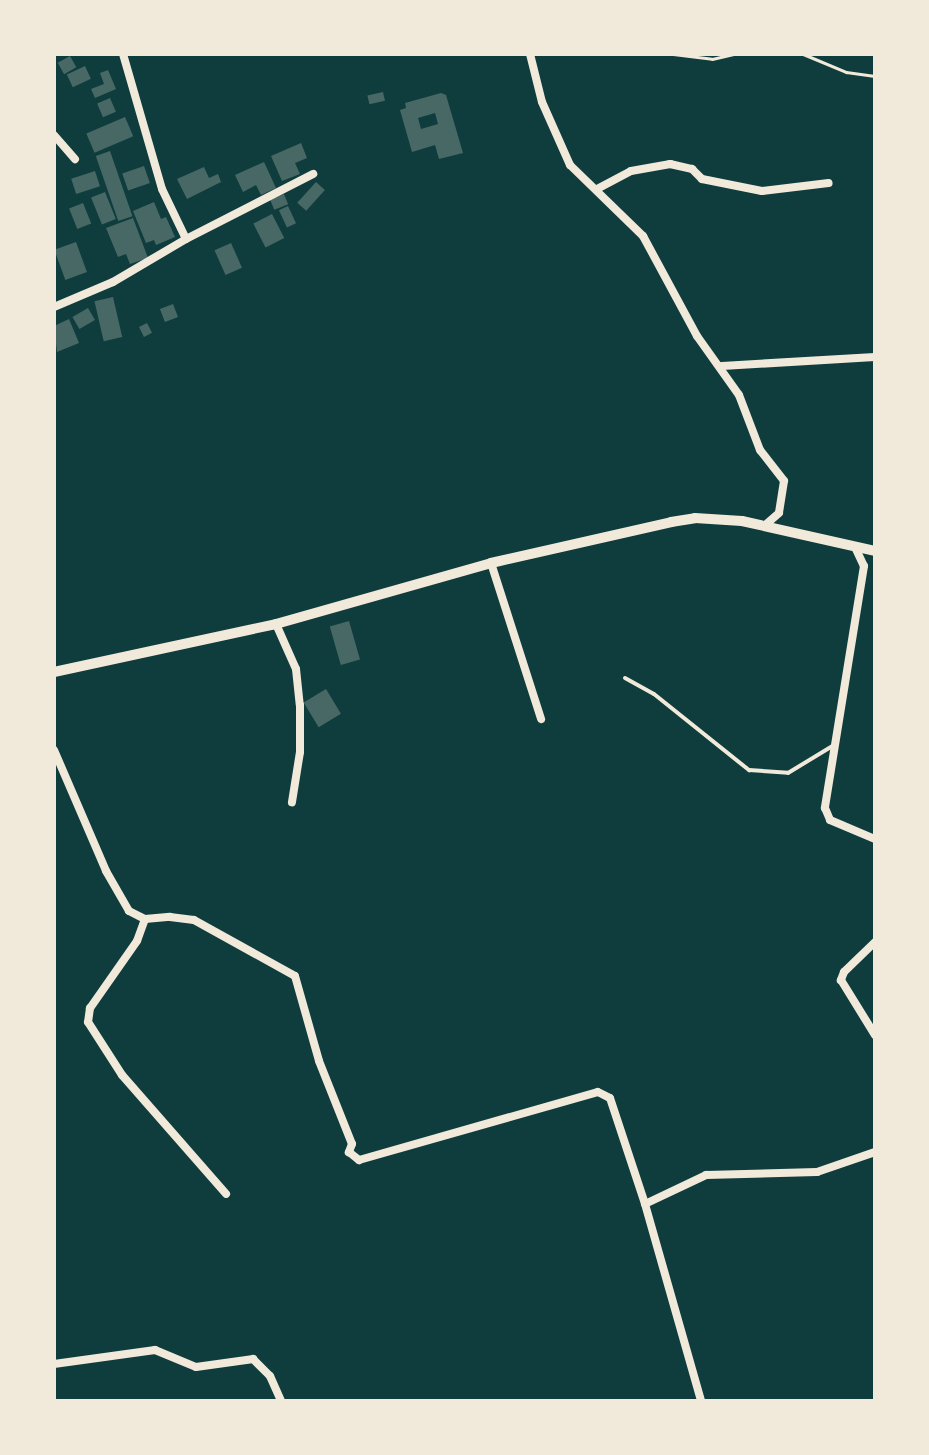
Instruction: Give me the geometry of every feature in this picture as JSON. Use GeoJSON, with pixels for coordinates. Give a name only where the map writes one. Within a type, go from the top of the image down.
{"type":"FeatureCollection","features":[{"type":"Feature","properties":{"kind":"street"},"geometry":{"type":"LineString","coordinates":[[123,54],[162,189],[186,239]]}},
{"type":"Feature","properties":{"kind":"street"},"geometry":{"type":"LineString","coordinates":[[530,54],[542,102],[570,165],[643,236],[697,336],[722,366],[749,416],[760,450],[784,481],[779,513],[764,526]]}},
{"type":"Feature","properties":{"kind":"street"},"geometry":{"type":"LineString","coordinates":[[54,135],[75,159]]}},
{"type":"Feature","properties":{"kind":"street"},"geometry":{"type":"LineString","coordinates":[[597,189],[631,171],[670,164],[692,169],[702,179],[762,191],[829,183]]}},
{"type":"Feature","properties":{"kind":"street"},"geometry":{"type":"LineString","coordinates":[[54,307],[113,282],[186,239],[313,174]]}},
{"type":"Feature","properties":{"kind":"street"},"geometry":{"type":"LineString","coordinates":[[722,366],[875,357]]}},
{"type":"Feature","properties":{"kind":"street"},"geometry":{"type":"LineString","coordinates":[[54,672],[276,624],[491,563],[671,522],[718,518],[875,551]]}},
{"type":"Feature","properties":{"kind":"street"},"geometry":{"type":"LineString","coordinates":[[855,547],[864,566],[825,813],[836,823],[875,839]]}},
{"type":"Feature","properties":{"kind":"street"},"geometry":{"type":"LineString","coordinates":[[491,563],[541,719]]}},
{"type":"Feature","properties":{"kind":"street"},"geometry":{"type":"LineString","coordinates":[[276,624],[296,669],[300,705],[300,752],[292,802]]}},
{"type":"Feature","properties":{"kind":"street"},"geometry":{"type":"LineString","coordinates":[[54,750],[115,889],[129,911],[145,919],[194,920],[295,976],[319,1061],[352,1144],[349,1152],[359,1160],[598,1092],[610,1098],[645,1204],[701,1401]]}},
{"type":"Feature","properties":{"kind":"street"},"geometry":{"type":"LineString","coordinates":[[145,919],[137,941],[90,1008],[88,1022],[122,1075],[226,1194]]}},
{"type":"Feature","properties":{"kind":"street"},"geometry":{"type":"LineString","coordinates":[[875,942],[844,972],[841,980],[875,1035]]}},
{"type":"Feature","properties":{"kind":"street"},"geometry":{"type":"LineString","coordinates":[[645,1204],[706,1175],[823,1172],[875,1152]]}},
{"type":"Feature","properties":{"kind":"street"},"geometry":{"type":"LineString","coordinates":[[54,1364],[155,1350],[196,1367],[253,1359],[270,1376],[281,1401]]}},
{"type":"Feature","properties":{"kind":"lane"},"geometry":{"type":"LineString","coordinates":[[625,678],[654,694],[749,770],[788,773],[836,744]]}},
{"type":"Feature","properties":{"kind":"path"},"geometry":{"type":"LineString","coordinates":[[673,54],[712,59],[733,54]]}},
{"type":"Feature","properties":{"kind":"path"},"geometry":{"type":"LineString","coordinates":[[803,54],[846,72],[875,76]]}},
{"type":"Feature","properties":{"kind":"building"},"geometry":{"type":"Polygon","coordinates":[[[70,56],[76,67],[64,74],[58,63],[70,56]]]}},
{"type":"Feature","properties":{"kind":"building"},"geometry":{"type":"Polygon","coordinates":[[[85,66],[91,79],[73,87],[67,74],[85,66]]]}},
{"type":"Feature","properties":{"kind":"building"},"geometry":{"type":"Polygon","coordinates":[[[108,70],[116,89],[95,98],[91,89],[104,84],[100,73],[108,70]]]}},
{"type":"Feature","properties":{"kind":"building"},"geometry":{"type":"Polygon","coordinates":[[[383,92],[385,101],[369,104],[367,96],[383,92]]]}},
{"type":"Feature","properties":{"kind":"building"},"geometry":{"type":"Polygon","coordinates":[[[441,93],[446,95],[463,153],[439,159],[435,145],[412,152],[400,110],[406,108],[405,103],[441,93]],[[435,113],[418,118],[421,129],[438,124],[435,113]]]}},
{"type":"Feature","properties":{"kind":"building"},"geometry":{"type":"Polygon","coordinates":[[[110,98],[116,112],[103,117],[97,103],[110,98]]]}},
{"type":"Feature","properties":{"kind":"building"},"geometry":{"type":"Polygon","coordinates":[[[125,117],[133,136],[95,153],[86,133],[125,117]]]}},
{"type":"Feature","properties":{"kind":"building"},"geometry":{"type":"Polygon","coordinates":[[[301,143],[307,158],[295,163],[300,174],[282,181],[271,156],[301,143]]]}},
{"type":"Feature","properties":{"kind":"building"},"geometry":{"type":"Polygon","coordinates":[[[110,151],[132,216],[118,221],[96,156],[110,151]]]}},
{"type":"Feature","properties":{"kind":"building"},"geometry":{"type":"Polygon","coordinates":[[[264,162],[276,188],[261,195],[256,185],[243,192],[235,175],[264,162]]]}},
{"type":"Feature","properties":{"kind":"building"},"geometry":{"type":"Polygon","coordinates":[[[144,166],[150,183],[128,191],[122,173],[144,166]]]}},
{"type":"Feature","properties":{"kind":"building"},"geometry":{"type":"Polygon","coordinates":[[[204,167],[209,178],[218,174],[221,182],[187,199],[177,179],[204,167]]]}},
{"type":"Feature","properties":{"kind":"building"},"geometry":{"type":"Polygon","coordinates":[[[95,171],[100,186],[76,194],[71,179],[95,171]]]}},
{"type":"Feature","properties":{"kind":"building"},"geometry":{"type":"Polygon","coordinates":[[[316,182],[325,190],[306,211],[297,203],[316,182]]]}},
{"type":"Feature","properties":{"kind":"building"},"geometry":{"type":"Polygon","coordinates":[[[105,192],[116,219],[102,225],[91,198],[105,192]]]}},
{"type":"Feature","properties":{"kind":"building"},"geometry":{"type":"Polygon","coordinates":[[[284,194],[288,204],[274,210],[270,200],[284,194]]]}},
{"type":"Feature","properties":{"kind":"building"},"geometry":{"type":"Polygon","coordinates":[[[154,202],[161,219],[166,217],[175,237],[156,245],[154,240],[146,243],[133,211],[154,202]]]}},
{"type":"Feature","properties":{"kind":"building"},"geometry":{"type":"Polygon","coordinates":[[[83,203],[91,223],[77,229],[69,209],[83,203]]]}},
{"type":"Feature","properties":{"kind":"building"},"geometry":{"type":"Polygon","coordinates":[[[288,206],[296,223],[287,227],[279,210],[288,206]]]}},
{"type":"Feature","properties":{"kind":"building"},"geometry":{"type":"Polygon","coordinates":[[[272,214],[284,238],[266,248],[253,224],[272,214]]]}},
{"type":"Feature","properties":{"kind":"building"},"geometry":{"type":"Polygon","coordinates":[[[133,218],[148,258],[130,264],[126,254],[118,257],[106,228],[133,218]]]}},
{"type":"Feature","properties":{"kind":"building"},"geometry":{"type":"Polygon","coordinates":[[[76,242],[87,272],[65,280],[54,250],[76,242]]]}},
{"type":"Feature","properties":{"kind":"building"},"geometry":{"type":"Polygon","coordinates":[[[231,243],[242,268],[226,275],[215,250],[231,243]]]}},
{"type":"Feature","properties":{"kind":"building"},"geometry":{"type":"Polygon","coordinates":[[[113,297],[122,337],[104,341],[94,301],[113,297]]]}},
{"type":"Feature","properties":{"kind":"building"},"geometry":{"type":"Polygon","coordinates":[[[173,304],[178,317],[165,322],[160,309],[173,304]]]}},
{"type":"Feature","properties":{"kind":"building"},"geometry":{"type":"Polygon","coordinates":[[[88,308],[95,320],[79,329],[72,317],[88,308]]]}},
{"type":"Feature","properties":{"kind":"building"},"geometry":{"type":"Polygon","coordinates":[[[69,319],[79,343],[57,352],[54,326],[69,319]]]}},
{"type":"Feature","properties":{"kind":"building"},"geometry":{"type":"Polygon","coordinates":[[[147,323],[152,333],[144,337],[139,327],[147,323]]]}},
{"type":"Feature","properties":{"kind":"building"},"geometry":{"type":"Polygon","coordinates":[[[349,621],[360,659],[341,665],[330,627],[349,621]]]}},
{"type":"Feature","properties":{"kind":"building"},"geometry":{"type":"Polygon","coordinates":[[[326,689],[341,714],[319,727],[304,702],[326,689]]]}}]}
